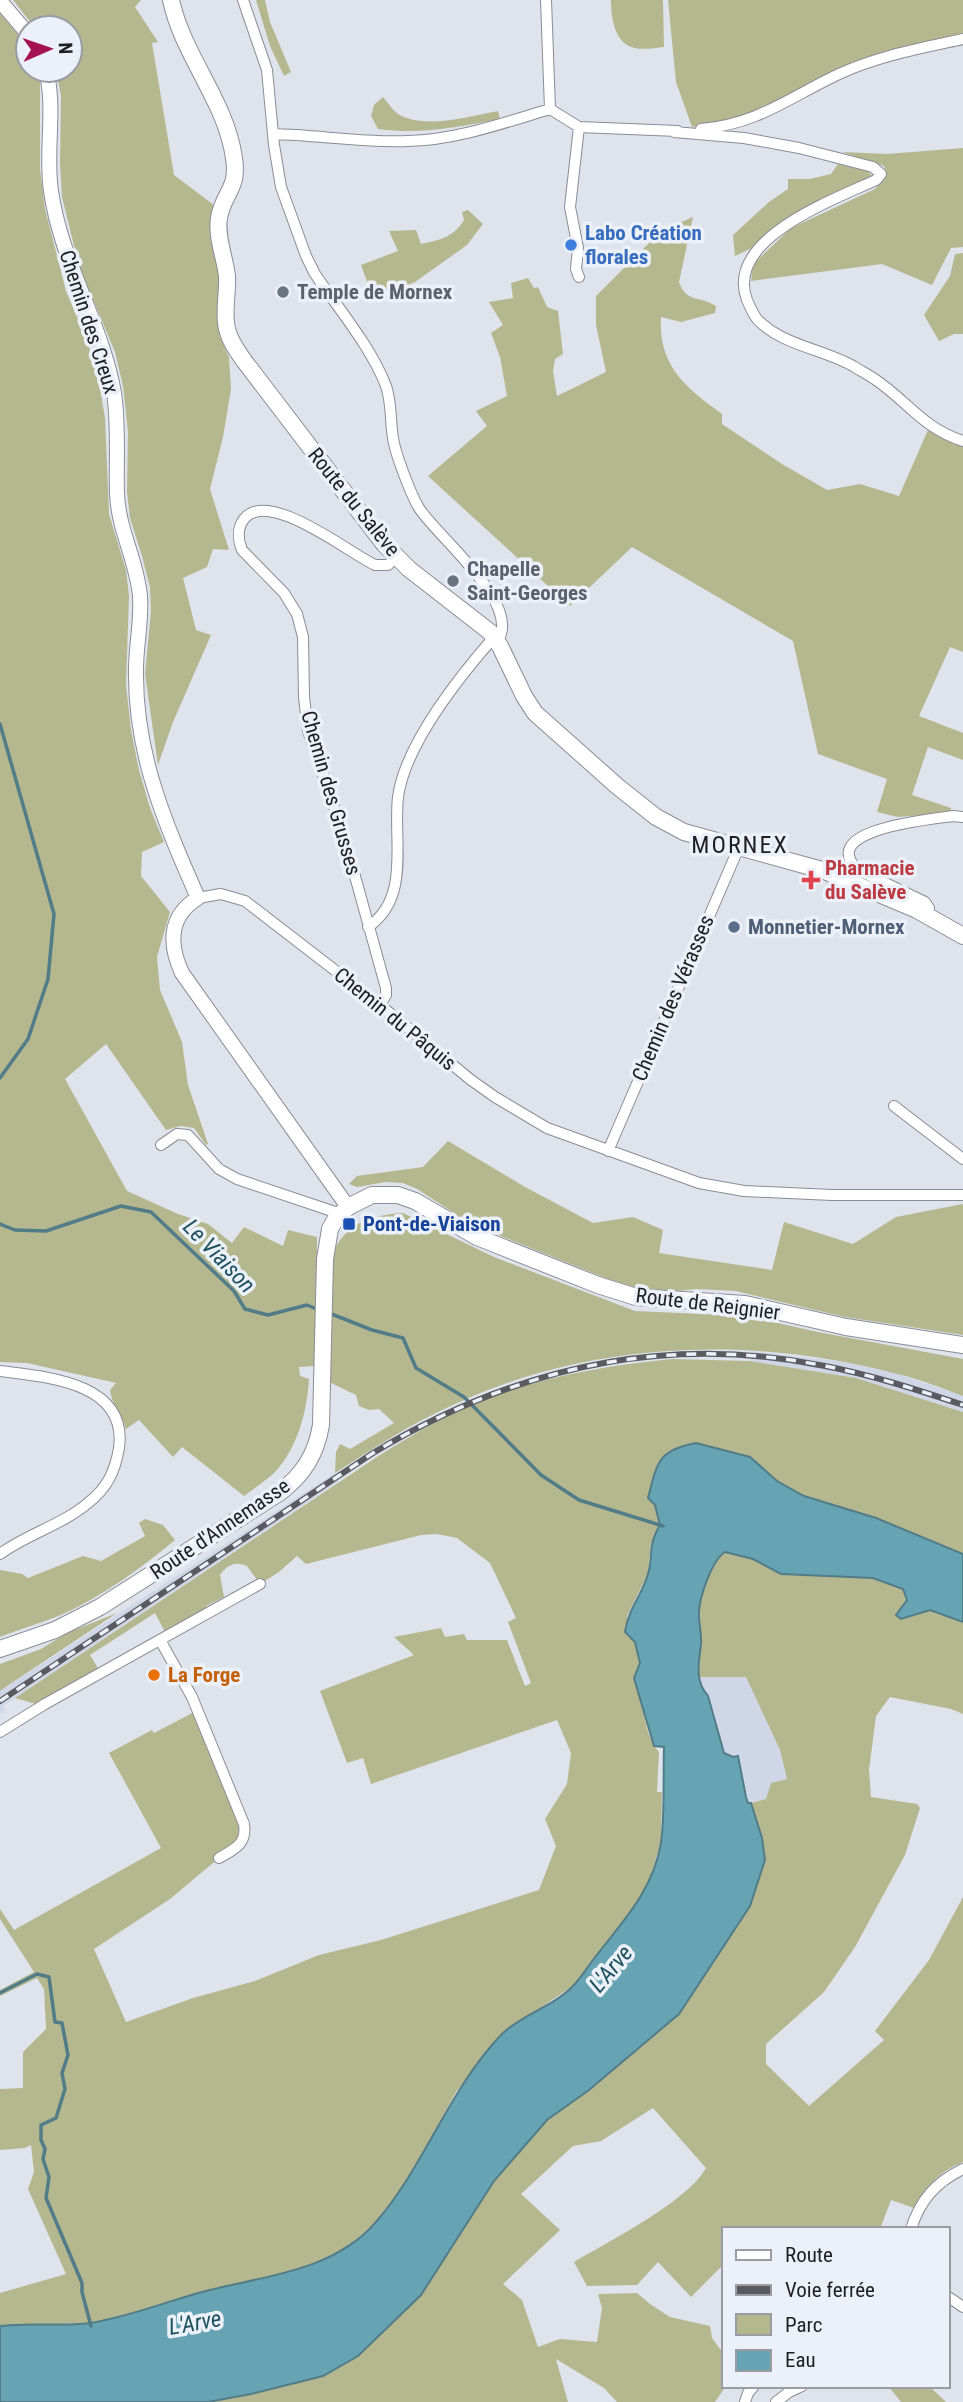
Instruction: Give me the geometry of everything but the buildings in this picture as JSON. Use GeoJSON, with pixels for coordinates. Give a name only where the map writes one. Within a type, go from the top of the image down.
{"type":"FeatureCollection","features":[{"type":"Feature","properties":{"kind":"main road","name":"Route du Salève"},"geometry":{"type":"LineString","coordinates":[[171,0],[183,36],[219,110],[234,157],[235,179],[218,224],[227,278],[228,332],[245,362],[367,523],[396,557],[496,639],[523,696],[536,713],[617,786],[656,817],[676,829],[822,870],[927,915],[963,936]]}},
{"type":"Feature","properties":{"kind":"main road","name":"Route de Reignier"},"geometry":{"type":"LineString","coordinates":[[345,1210],[372,1195],[405,1197],[477,1237],[598,1285],[636,1297],[745,1304],[846,1327],[963,1345]]}},
{"type":"Feature","properties":{"kind":"main road","name":"Route d'Annemasse"},"geometry":{"type":"LineString","coordinates":[[0,1649],[55,1629],[100,1607],[292,1483],[305,1468],[316,1450],[321,1425],[325,1259],[330,1229],[345,1210]]}},
{"type":"Feature","properties":{"kind":"street"},"geometry":{"type":"LineString","coordinates":[[243,0],[265,64],[281,187],[310,265],[380,373],[388,394],[394,446],[419,507],[481,580],[497,603],[503,618],[504,628],[467,667],[413,751],[399,793],[396,816],[398,862],[391,898],[381,919],[368,927]]}},
{"type":"Feature","properties":{"kind":"street"},"geometry":{"type":"LineString","coordinates":[[546,0],[550,109]]}},
{"type":"Feature","properties":{"kind":"street"},"geometry":{"type":"LineString","coordinates":[[0,1],[14,18]]}},
{"type":"Feature","properties":{"kind":"street"},"geometry":{"type":"LineString","coordinates":[[674,132],[743,121],[778,108],[853,69],[904,52],[963,39]]}},
{"type":"Feature","properties":{"kind":"street","name":"Chemin des Creux"},"geometry":{"type":"LineString","coordinates":[[49,84],[49,170],[54,206],[68,259],[102,349],[114,394],[118,511],[135,566],[140,598],[135,677],[146,764],[162,813],[198,898]]}},
{"type":"Feature","properties":{"kind":"street"},"geometry":{"type":"LineString","coordinates":[[273,134],[410,141],[476,132],[550,109],[579,127],[744,138],[799,148],[873,167],[881,174],[876,180],[789,223],[759,246],[743,272],[745,295],[757,319],[772,330],[839,359],[876,380],[917,416],[942,433],[963,441]]}},
{"type":"Feature","properties":{"kind":"street"},"geometry":{"type":"LineString","coordinates":[[579,127],[570,207],[578,248],[576,269],[579,277]]}},
{"type":"Feature","properties":{"kind":"street","name":"Chemin des Grusses"},"geometry":{"type":"LineString","coordinates":[[380,1005],[386,995],[386,988],[343,833],[308,731],[300,625],[284,593],[243,550],[240,527],[250,514],[264,510],[275,511],[375,565],[388,565],[396,557]]}},
{"type":"Feature","properties":{"kind":"street"},"geometry":{"type":"LineString","coordinates":[[927,915],[929,908],[925,902],[858,870],[850,860],[850,849],[858,838],[878,829],[953,816],[963,817]]}},
{"type":"Feature","properties":{"kind":"street","name":"Chemin des Vérasses"},"geometry":{"type":"LineString","coordinates":[[608,1151],[739,847]]}},
{"type":"Feature","properties":{"kind":"street","name":"Chemin du Pâquis"},"geometry":{"type":"LineString","coordinates":[[198,898],[221,894],[245,901],[380,1005],[452,1066],[495,1097],[547,1128],[699,1183],[744,1191],[820,1195],[963,1195]]}},
{"type":"Feature","properties":{"kind":"street"},"geometry":{"type":"LineString","coordinates":[[198,898],[184,908],[174,930],[173,953],[182,973],[345,1210]]}},
{"type":"Feature","properties":{"kind":"street"},"geometry":{"type":"LineString","coordinates":[[894,1106],[963,1159]]}},
{"type":"Feature","properties":{"kind":"street"},"geometry":{"type":"LineString","coordinates":[[161,1145],[177,1134],[188,1135],[219,1169],[237,1179],[345,1210]]}},
{"type":"Feature","properties":{"kind":"street"},"geometry":{"type":"LineString","coordinates":[[0,1371],[58,1380],[89,1390],[113,1412],[120,1436],[113,1473],[109,1483],[97,1496],[69,1517],[0,1555]]}},
{"type":"Feature","properties":{"kind":"street"},"geometry":{"type":"LineString","coordinates":[[0,1732],[260,1584]]}},
{"type":"Feature","properties":{"kind":"street"},"geometry":{"type":"LineString","coordinates":[[160,1640],[192,1697],[244,1824],[241,1844],[219,1858]]}},
{"type":"Feature","properties":{"kind":"street"},"geometry":{"type":"LineString","coordinates":[[912,2227],[926,2196],[941,2181],[963,2169]]}},
{"type":"Feature","properties":{"kind":"street"},"geometry":{"type":"LineString","coordinates":[[776,2402],[798,2388]]}},
{"type":"Feature","properties":{"kind":"shaded area"},"geometry":{"type":"Polygon","coordinates":[[[751,1351],[844,1362],[898,1374],[963,1396],[963,1412],[856,1378],[750,1361],[751,1351]]]}},
{"type":"Feature","properties":{"kind":"shaded area"},"geometry":{"type":"Polygon","coordinates":[[[335,1473],[338,1482],[3,1706],[5,1710],[0,1714],[0,1691],[335,1473]]]}},
{"type":"Feature","properties":{"kind":"shaded area"},"geometry":{"type":"Polygon","coordinates":[[[698,1677],[746,1677],[780,1750],[787,1780],[766,1799],[749,1803],[738,1757],[724,1753],[708,1697],[702,1690],[698,1677]]]}},
{"type":"Feature","properties":{"kind":"green space"},"geometry":{"type":"Polygon","coordinates":[[[13,0],[141,0],[135,7],[158,42],[152,43],[174,175],[214,205],[211,237],[221,283],[218,323],[220,337],[229,357],[231,389],[210,489],[229,550],[213,549],[207,567],[183,578],[196,630],[211,635],[173,722],[158,765],[145,674],[151,611],[150,587],[130,518],[127,492],[128,432],[123,386],[115,352],[79,266],[62,197],[59,84],[84,84],[84,14],[24,14],[13,0]]]}},
{"type":"Feature","properties":{"kind":"green space"},"geometry":{"type":"Polygon","coordinates":[[[256,0],[265,0],[270,22],[291,72],[284,76],[270,46],[256,0]]]}},
{"type":"Feature","properties":{"kind":"green space"},"geometry":{"type":"Polygon","coordinates":[[[611,0],[663,0],[664,47],[638,49],[622,41],[613,22],[611,0]]]}},
{"type":"Feature","properties":{"kind":"green space"},"geometry":{"type":"Polygon","coordinates":[[[668,0],[963,0],[963,34],[869,58],[772,106],[692,127],[676,82],[668,0]]]}},
{"type":"Feature","properties":{"kind":"green space"},"geometry":{"type":"Polygon","coordinates":[[[0,13],[14,30],[14,84],[40,84],[40,169],[45,209],[66,291],[88,343],[100,388],[105,418],[109,514],[126,570],[129,596],[126,685],[131,730],[150,808],[164,842],[142,852],[141,876],[170,912],[157,957],[160,990],[182,1042],[188,1085],[208,1144],[206,1145],[194,1128],[181,1126],[166,1130],[106,1044],[65,1079],[127,1191],[208,1224],[232,1243],[244,1227],[283,1246],[288,1230],[317,1237],[316,1366],[299,1367],[300,1376],[309,1379],[303,1416],[295,1440],[283,1462],[244,1496],[182,1447],[173,1457],[139,1420],[126,1429],[111,1395],[110,1390],[116,1383],[27,1363],[0,1362],[0,13]]]}},
{"type":"Feature","properties":{"kind":"green space"},"geometry":{"type":"Polygon","coordinates":[[[383,97],[398,114],[409,119],[448,120],[498,111],[500,119],[424,131],[378,129],[371,116],[374,105],[383,97]]]}},
{"type":"Feature","properties":{"kind":"green space"},"geometry":{"type":"Polygon","coordinates":[[[963,148],[963,247],[951,248],[932,285],[882,264],[751,281],[753,264],[791,228],[875,189],[886,176],[884,166],[842,152],[887,154],[963,148]]]}},
{"type":"Feature","properties":{"kind":"green space"},"geometry":{"type":"Polygon","coordinates":[[[838,164],[868,171],[872,176],[787,218],[752,248],[735,256],[733,235],[769,202],[788,189],[788,179],[810,179],[831,174],[838,164]]]}},
{"type":"Feature","properties":{"kind":"green space"},"geometry":{"type":"Polygon","coordinates":[[[468,210],[483,224],[467,245],[415,282],[398,289],[384,291],[368,284],[361,265],[398,251],[389,231],[416,230],[421,244],[434,241],[456,230],[464,220],[462,212],[468,210]]]}},
{"type":"Feature","properties":{"kind":"green space"},"geometry":{"type":"Polygon","coordinates":[[[693,217],[679,282],[690,296],[716,306],[715,313],[681,322],[661,317],[661,334],[669,362],[677,374],[697,395],[722,414],[722,424],[827,490],[860,484],[899,496],[928,430],[963,445],[963,652],[950,647],[919,716],[963,733],[963,760],[928,747],[912,795],[951,808],[950,813],[898,817],[877,812],[887,779],[818,754],[793,641],[632,547],[570,606],[428,476],[487,426],[476,411],[507,396],[500,357],[491,333],[503,325],[489,302],[513,298],[511,283],[528,278],[534,288],[538,287],[547,307],[558,311],[563,354],[555,359],[553,371],[557,396],[606,372],[596,325],[596,296],[649,243],[668,228],[693,217]]]}},
{"type":"Feature","properties":{"kind":"green space"},"geometry":{"type":"Polygon","coordinates":[[[963,253],[963,334],[954,334],[939,341],[924,315],[950,276],[955,254],[963,253]]]}},
{"type":"Feature","properties":{"kind":"green space"},"geometry":{"type":"Polygon","coordinates":[[[448,1141],[525,1187],[593,1223],[633,1217],[663,1230],[659,1253],[772,1270],[784,1222],[853,1244],[896,1217],[963,1204],[963,1335],[845,1317],[735,1291],[697,1289],[667,1292],[641,1289],[608,1279],[496,1234],[462,1218],[403,1183],[386,1182],[357,1187],[349,1184],[357,1176],[423,1167],[448,1141]]]}},
{"type":"Feature","properties":{"kind":"green space"},"geometry":{"type":"Polygon","coordinates":[[[403,1213],[494,1257],[635,1311],[747,1316],[963,1359],[963,1396],[906,1376],[786,1353],[673,1351],[617,1357],[561,1367],[507,1383],[455,1404],[408,1428],[335,1473],[336,1452],[340,1444],[350,1449],[394,1423],[379,1409],[369,1410],[359,1406],[356,1395],[329,1382],[332,1255],[344,1235],[360,1223],[380,1216],[403,1213]]]}},
{"type":"Feature","properties":{"kind":"green space"},"geometry":{"type":"Polygon","coordinates":[[[672,1359],[750,1361],[856,1378],[963,1412],[963,1554],[876,1518],[804,1496],[777,1481],[750,1457],[696,1443],[655,1505],[660,1525],[651,1544],[648,1574],[627,1616],[640,1665],[646,1722],[659,1752],[657,1792],[662,1792],[661,1842],[649,1881],[632,1913],[573,1986],[504,2032],[456,2092],[411,2175],[375,2223],[347,2247],[304,2268],[202,2292],[156,2308],[114,2318],[89,2323],[0,2326],[0,2293],[66,2274],[28,2189],[34,2172],[31,2145],[0,2150],[0,2089],[23,2088],[23,2052],[46,2029],[44,1989],[37,1978],[0,1996],[0,1990],[34,1972],[0,1919],[0,1909],[14,1930],[161,1848],[109,1753],[198,1710],[244,1837],[170,1899],[94,1949],[126,2022],[193,1998],[255,1981],[319,1955],[381,1940],[539,1890],[556,1846],[545,1819],[567,1784],[571,1753],[557,1720],[371,1784],[363,1758],[347,1763],[320,1691],[414,1655],[394,1637],[441,1628],[445,1637],[464,1634],[467,1640],[507,1640],[525,1686],[531,1683],[508,1622],[516,1618],[490,1563],[457,1538],[437,1534],[421,1535],[306,1564],[297,1556],[260,1584],[247,1566],[232,1565],[220,1575],[224,1597],[206,1606],[211,1612],[167,1636],[155,1613],[90,1655],[101,1673],[36,1704],[15,1698],[383,1453],[434,1423],[490,1397],[520,1387],[580,1372],[672,1359]]]}},
{"type":"Feature","properties":{"kind":"green space"},"geometry":{"type":"Polygon","coordinates":[[[145,1519],[163,1525],[175,1540],[92,1599],[61,1615],[0,1637],[0,1570],[22,1574],[28,1578],[83,1556],[101,1561],[145,1536],[139,1523],[145,1519]]]}},
{"type":"Feature","properties":{"kind":"green space"},"geometry":{"type":"Polygon","coordinates":[[[725,1552],[753,1559],[781,1574],[873,1578],[903,1589],[907,1601],[897,1614],[901,1619],[930,1610],[963,1622],[963,1714],[951,1709],[890,1697],[876,1716],[869,1770],[871,1797],[917,1804],[920,1808],[905,1855],[855,1947],[824,1992],[766,2044],[766,2064],[809,2106],[884,2040],[875,2031],[929,1960],[963,1897],[963,2162],[934,2180],[914,2208],[891,2200],[881,2227],[722,2227],[722,2266],[691,2297],[658,2262],[637,2285],[587,2286],[574,2262],[665,2207],[697,2181],[706,2168],[653,2108],[601,2141],[573,2146],[521,2194],[560,2230],[503,2284],[522,2300],[538,2347],[560,2339],[597,2342],[602,2308],[598,2294],[637,2293],[670,2317],[710,2326],[712,2338],[722,2352],[722,2388],[725,2388],[715,2402],[617,2402],[604,2388],[556,2359],[568,2402],[208,2402],[323,2376],[358,2356],[421,2295],[493,2181],[547,2120],[589,2090],[679,2014],[750,1906],[765,1860],[762,1838],[751,1803],[766,1799],[771,1783],[787,1779],[780,1750],[746,1677],[698,1677],[701,1641],[699,1611],[703,1590],[718,1557],[725,1552]]]}},
{"type":"Feature","properties":{"kind":"green space"},"geometry":{"type":"Polygon","coordinates":[[[117,1613],[0,1691],[0,1664],[41,1649],[67,1633],[117,1613]]]}},
{"type":"Feature","properties":{"kind":"green space"},"geometry":{"type":"Polygon","coordinates":[[[890,2388],[931,2388],[946,2402],[901,2402],[890,2388]]]}},
{"type":"Feature","properties":{"kind":"water","name":"L'Arve"},"geometry":{"type":"Polygon","coordinates":[[[696,1443],[750,1457],[777,1481],[804,1496],[876,1518],[963,1554],[963,1622],[930,1610],[901,1619],[896,1615],[907,1600],[903,1589],[873,1578],[781,1574],[753,1559],[725,1552],[720,1556],[704,1588],[700,1604],[699,1678],[708,1696],[724,1753],[738,1756],[746,1797],[748,1803],[751,1803],[762,1838],[765,1860],[750,1906],[679,2014],[589,2090],[547,2120],[494,2181],[421,2295],[358,2356],[323,2376],[208,2402],[0,2402],[0,2326],[79,2324],[119,2317],[202,2292],[295,2270],[339,2252],[359,2239],[394,2199],[467,2078],[484,2055],[511,2026],[557,1999],[573,1986],[627,1917],[651,1875],[661,1843],[664,1747],[654,1746],[634,1678],[640,1663],[635,1642],[625,1632],[629,1615],[648,1574],[652,1545],[660,1525],[655,1505],[648,1498],[657,1468],[661,1460],[673,1450],[696,1443]]]}},
{"type":"Feature","properties":{"kind":"waterway","name":"Le Viaison"},"geometry":{"type":"LineString","coordinates":[[0,724],[54,914],[48,979],[28,1039],[0,1078]]}},
{"type":"Feature","properties":{"kind":"waterway","name":"Le Viaison"},"geometry":{"type":"LineString","coordinates":[[0,1224],[15,1230],[46,1231],[121,1206],[151,1212],[234,1291],[245,1309],[268,1315],[307,1305],[319,1310]]}},
{"type":"Feature","properties":{"kind":"waterway","name":"Le Viaison"},"geometry":{"type":"LineString","coordinates":[[329,1313],[372,1330],[403,1338],[416,1368],[464,1397],[541,1475],[579,1500],[663,1526]]}},
{"type":"Feature","properties":{"kind":"waterway"},"geometry":{"type":"LineString","coordinates":[[0,1993],[37,1974],[49,1977],[55,2022],[62,2023],[68,2055],[62,2073],[65,2089],[56,2118],[41,2125],[41,2140],[45,2149],[43,2159],[49,2177],[46,2198],[82,2283],[91,2326]]}},
{"type":"Feature","properties":{"kind":"railway"},"geometry":{"type":"LineString","coordinates":[[0,1701],[373,1453],[480,1399],[535,1380],[591,1366],[648,1357],[706,1354],[765,1357],[860,1374],[963,1405]]}},
{"type":"Feature","properties":{"kind":"place","name":"Labo Création florales"},"geometry":{"type":"Point","coordinates":[571,245]}},
{"type":"Feature","properties":{"kind":"place","name":"Temple de Mornex"},"geometry":{"type":"Point","coordinates":[283,292]}},
{"type":"Feature","properties":{"kind":"place","name":"Chapelle Saint-Georges"},"geometry":{"type":"Point","coordinates":[453,581]}},
{"type":"Feature","properties":{"kind":"place","name":"Pharmacie du Salève"},"geometry":{"type":"Point","coordinates":[811,880]}},
{"type":"Feature","properties":{"kind":"place","name":"Monnetier-Mornex"},"geometry":{"type":"Point","coordinates":[734,927]}},
{"type":"Feature","properties":{"kind":"place","name":"Pont-de-Viaison"},"geometry":{"type":"Point","coordinates":[349,1224]}},
{"type":"Feature","properties":{"kind":"place","name":"La Forge"},"geometry":{"type":"Point","coordinates":[154,1675]}},
{"type":"Feature","properties":{"kind":"district","name":"MORNEX"},"geometry":{"type":"Point","coordinates":[740,845]}}]}
